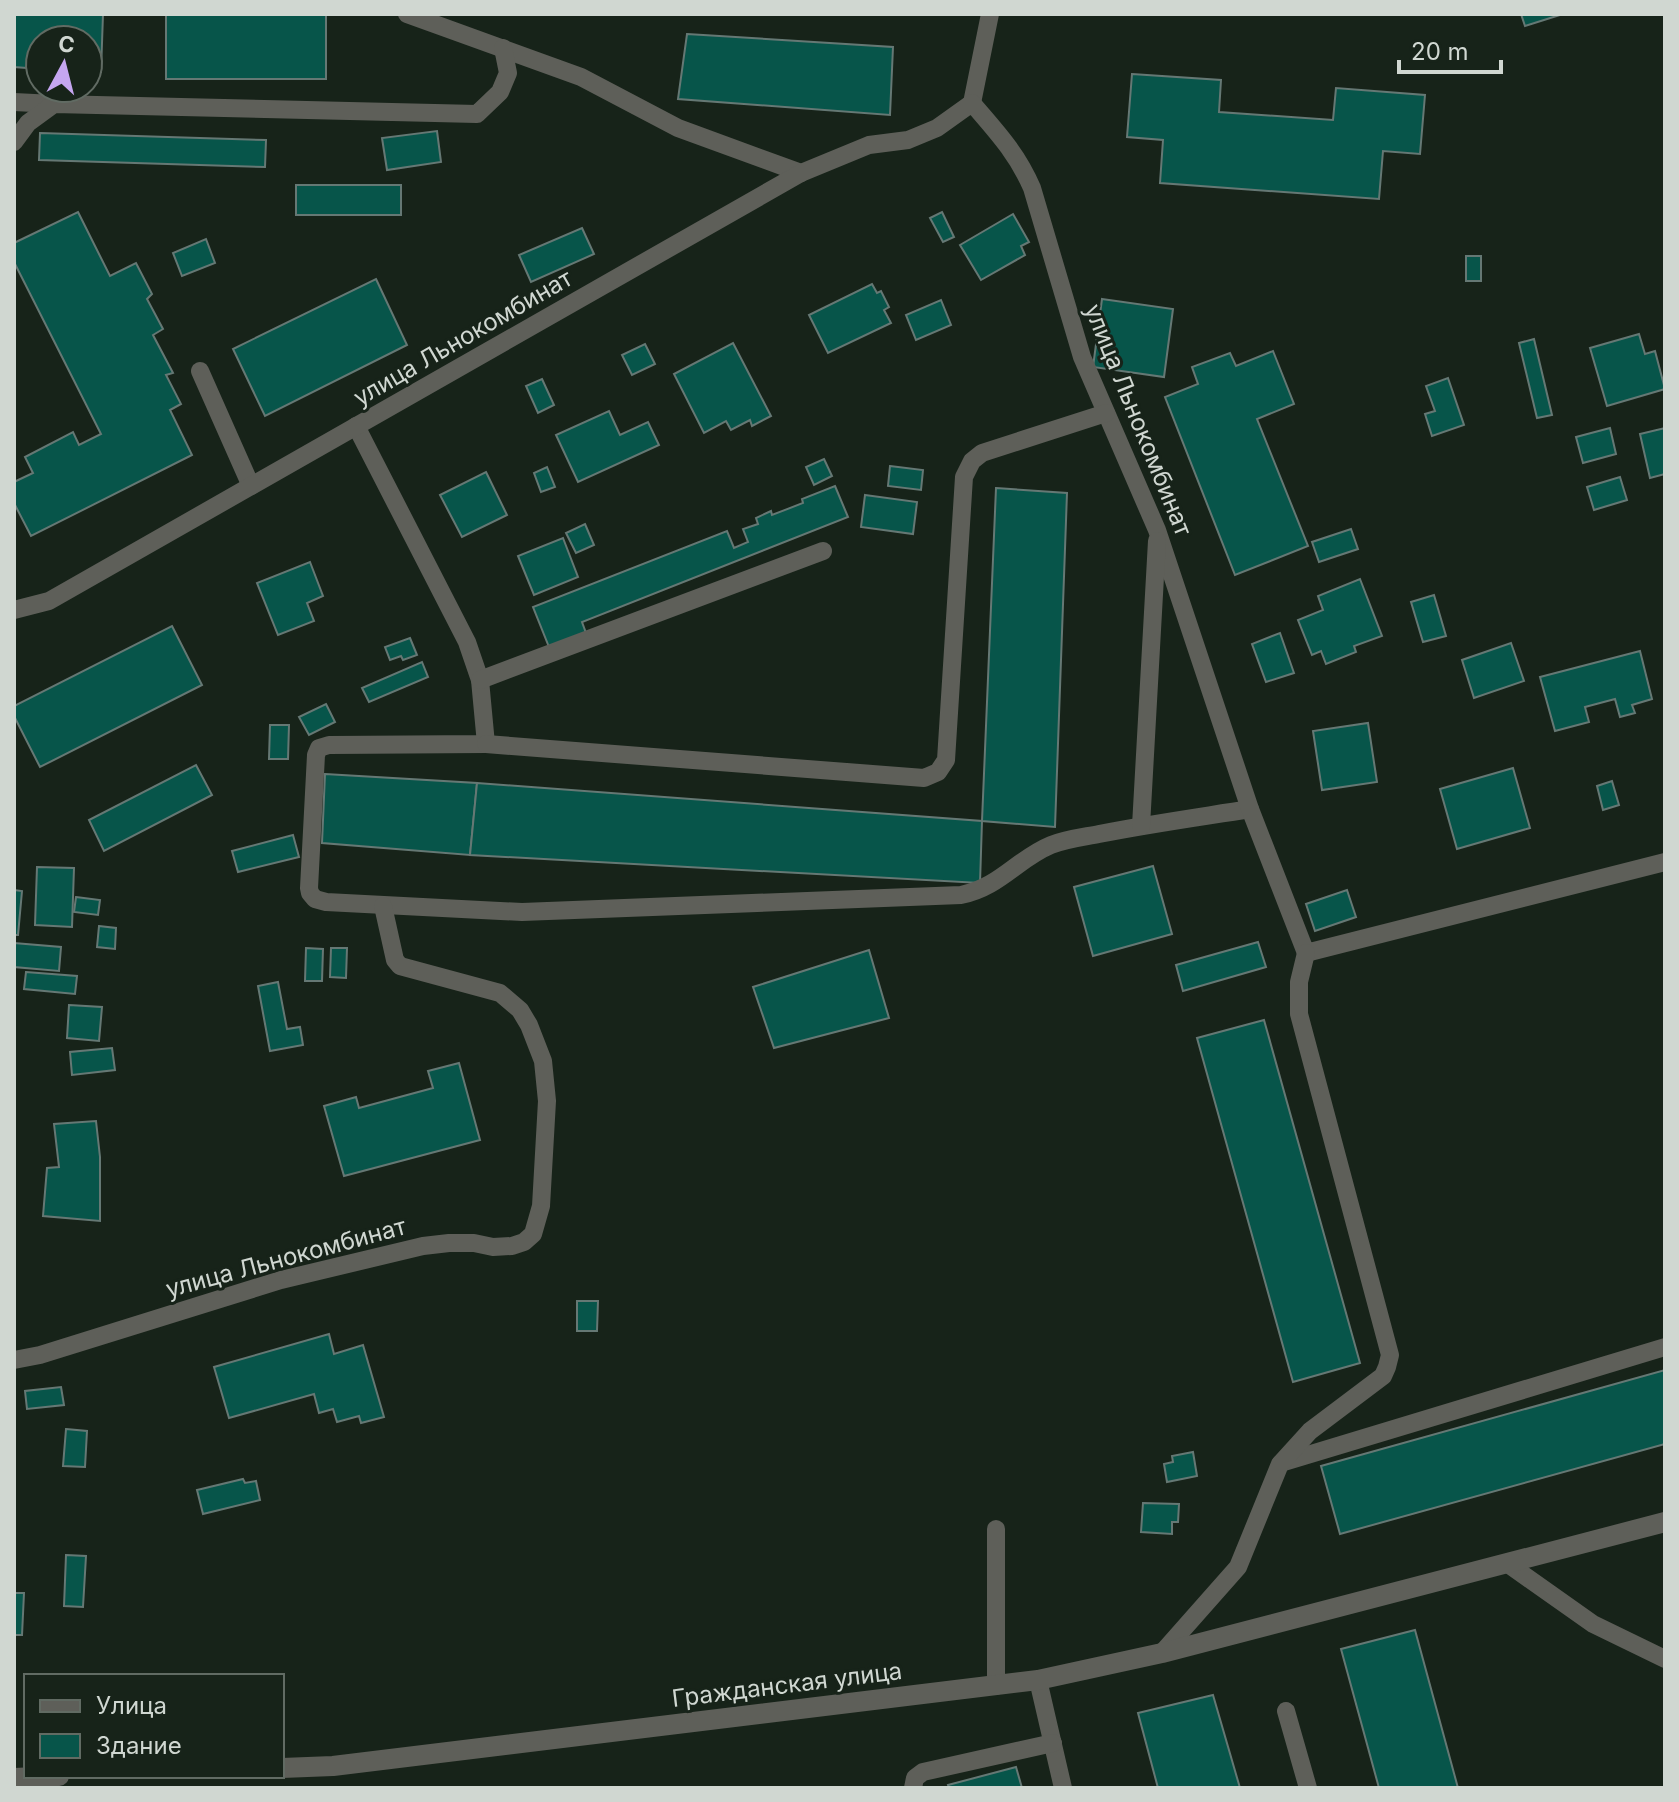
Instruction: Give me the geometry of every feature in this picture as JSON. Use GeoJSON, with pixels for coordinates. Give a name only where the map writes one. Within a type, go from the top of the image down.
{"type":"FeatureCollection","features":[{"type":"Feature","properties":{"kind":"street","name":"Гражданская улица"},"geometry":{"type":"LineString","coordinates":[[284,1768],[364,1763],[1038,1680],[1162,1653],[1665,1522]]}},
{"type":"Feature","properties":{"kind":"lane"},"geometry":{"type":"LineString","coordinates":[[407,14],[581,77],[678,128],[801,173]]}},
{"type":"Feature","properties":{"kind":"lane"},"geometry":{"type":"LineString","coordinates":[[972,103],[990,14]]}},
{"type":"Feature","properties":{"kind":"lane"},"geometry":{"type":"LineString","coordinates":[[14,142],[28,123],[54,104],[477,114],[500,92],[508,73],[503,48]]}},
{"type":"Feature","properties":{"kind":"lane","name":"улица Льнокомбинат"},"geometry":{"type":"LineString","coordinates":[[14,610],[49,601],[801,173],[869,145],[908,140],[937,128],[972,103],[1013,151],[1032,188],[1082,357],[1157,530],[1250,809],[1306,953]]}},
{"type":"Feature","properties":{"kind":"lane"},"geometry":{"type":"LineString","coordinates":[[200,371],[251,486]]}},
{"type":"Feature","properties":{"kind":"lane"},"geometry":{"type":"LineString","coordinates":[[1106,413],[982,453],[972,461],[964,477],[946,760],[938,772],[924,778],[486,744],[329,745],[319,748],[316,755],[310,893],[315,899],[326,902],[522,912],[961,895],[992,885],[1028,857],[1053,844],[1250,809]]}},
{"type":"Feature","properties":{"kind":"lane","name":"улица Льнокомбинат"},"geometry":{"type":"LineString","coordinates":[[356,426],[467,642],[480,680],[486,744]]}},
{"type":"Feature","properties":{"kind":"lane"},"geometry":{"type":"LineString","coordinates":[[1141,826],[1157,530]]}},
{"type":"Feature","properties":{"kind":"lane"},"geometry":{"type":"LineString","coordinates":[[480,680],[823,551]]}},
{"type":"Feature","properties":{"kind":"lane"},"geometry":{"type":"LineString","coordinates":[[1162,1653],[1238,1567],[1280,1464],[1310,1431],[1383,1376],[1390,1355],[1299,1014],[1299,982],[1306,953],[1665,862]]}},
{"type":"Feature","properties":{"kind":"lane","name":"улица Льнокомбинат"},"geometry":{"type":"LineString","coordinates":[[14,1360],[40,1355],[281,1280],[423,1246],[449,1243],[512,1246],[524,1242],[533,1234],[541,1206],[547,1101],[543,1061],[529,1025],[520,1010],[500,993],[400,966],[395,960],[383,906]]}},
{"type":"Feature","properties":{"kind":"lane"},"geometry":{"type":"LineString","coordinates":[[1280,1464],[1665,1347]]}},
{"type":"Feature","properties":{"kind":"lane"},"geometry":{"type":"LineString","coordinates":[[996,1529],[996,1686]]}},
{"type":"Feature","properties":{"kind":"lane"},"geometry":{"type":"LineString","coordinates":[[1508,1564],[1593,1624],[1665,1659]]}},
{"type":"Feature","properties":{"kind":"lane"},"geometry":{"type":"LineString","coordinates":[[1038,1680],[1063,1788]]}},
{"type":"Feature","properties":{"kind":"lane"},"geometry":{"type":"LineString","coordinates":[[1286,1711],[1308,1788]]}},
{"type":"Feature","properties":{"kind":"lane"},"geometry":{"type":"LineString","coordinates":[[913,1788],[915,1778],[923,1772],[1053,1743]]}},
{"type":"Feature","properties":{"kind":"building"},"geometry":{"type":"Polygon","coordinates":[[[14,14],[103,14],[103,24],[24,24],[24,68],[14,67],[14,14]]]}},
{"type":"Feature","properties":{"kind":"building"},"geometry":{"type":"Polygon","coordinates":[[[166,14],[326,14],[326,79],[166,79],[166,14]]]}},
{"type":"Feature","properties":{"kind":"building"},"geometry":{"type":"Polygon","coordinates":[[[1521,14],[1563,14],[1525,26],[1521,14]]]}},
{"type":"Feature","properties":{"kind":"building"},"geometry":{"type":"Polygon","coordinates":[[[687,34],[893,47],[890,115],[678,99],[687,34]]]}},
{"type":"Feature","properties":{"kind":"building"},"geometry":{"type":"Polygon","coordinates":[[[1132,74],[1221,80],[1219,112],[1333,120],[1336,88],[1425,95],[1420,154],[1383,151],[1379,199],[1160,183],[1163,140],[1127,137],[1132,74]]]}},
{"type":"Feature","properties":{"kind":"building"},"geometry":{"type":"Polygon","coordinates":[[[437,131],[441,162],[387,170],[382,138],[437,131]]]}},
{"type":"Feature","properties":{"kind":"building"},"geometry":{"type":"Polygon","coordinates":[[[40,133],[266,140],[265,167],[39,160],[40,133]]]}},
{"type":"Feature","properties":{"kind":"building"},"geometry":{"type":"Polygon","coordinates":[[[296,185],[401,185],[401,215],[296,215],[296,185]]]}},
{"type":"Feature","properties":{"kind":"building"},"geometry":{"type":"Polygon","coordinates":[[[78,212],[110,276],[136,263],[152,294],[147,299],[163,329],[153,335],[173,373],[166,375],[181,404],[170,410],[192,455],[31,536],[14,503],[14,482],[33,473],[25,457],[73,432],[79,445],[101,434],[14,262],[14,243],[78,212]]]}},
{"type":"Feature","properties":{"kind":"building"},"geometry":{"type":"Polygon","coordinates":[[[942,212],[954,237],[943,242],[930,218],[942,212]]]}},
{"type":"Feature","properties":{"kind":"building"},"geometry":{"type":"Polygon","coordinates":[[[1013,214],[1029,242],[1021,246],[1025,255],[981,280],[960,245],[1013,214]]]}},
{"type":"Feature","properties":{"kind":"building"},"geometry":{"type":"Polygon","coordinates":[[[582,228],[594,254],[531,282],[519,255],[582,228]]]}},
{"type":"Feature","properties":{"kind":"building"},"geometry":{"type":"Polygon","coordinates":[[[206,239],[215,263],[182,276],[173,253],[206,239]]]}},
{"type":"Feature","properties":{"kind":"building"},"geometry":{"type":"Polygon","coordinates":[[[1466,256],[1481,256],[1481,281],[1466,281],[1466,256]]]}},
{"type":"Feature","properties":{"kind":"building"},"geometry":{"type":"Polygon","coordinates":[[[376,279],[407,345],[265,416],[233,349],[376,279]]]}},
{"type":"Feature","properties":{"kind":"building"},"geometry":{"type":"Polygon","coordinates":[[[872,284],[877,293],[881,291],[889,307],[884,310],[891,323],[828,353],[809,315],[872,284]]]}},
{"type":"Feature","properties":{"kind":"building"},"geometry":{"type":"Polygon","coordinates":[[[1102,299],[1173,309],[1164,377],[1093,367],[1102,299]]]}},
{"type":"Feature","properties":{"kind":"building"},"geometry":{"type":"Polygon","coordinates":[[[941,300],[951,325],[916,340],[906,315],[941,300]]]}},
{"type":"Feature","properties":{"kind":"building"},"geometry":{"type":"Polygon","coordinates":[[[1639,334],[1645,354],[1655,351],[1665,389],[1607,406],[1590,348],[1639,334]]]}},
{"type":"Feature","properties":{"kind":"building"},"geometry":{"type":"Polygon","coordinates":[[[1534,339],[1552,415],[1537,418],[1519,343],[1534,339]]]}},
{"type":"Feature","properties":{"kind":"building"},"geometry":{"type":"Polygon","coordinates":[[[733,343],[771,416],[752,426],[750,420],[731,430],[726,421],[704,433],[674,374],[733,343]]]}},
{"type":"Feature","properties":{"kind":"building"},"geometry":{"type":"Polygon","coordinates":[[[645,344],[655,364],[632,375],[622,355],[645,344]]]}},
{"type":"Feature","properties":{"kind":"building"},"geometry":{"type":"Polygon","coordinates":[[[1273,351],[1294,404],[1257,419],[1308,546],[1235,575],[1165,397],[1198,384],[1192,367],[1230,353],[1236,366],[1273,351]]]}},
{"type":"Feature","properties":{"kind":"building"},"geometry":{"type":"Polygon","coordinates":[[[1448,378],[1464,425],[1432,436],[1425,414],[1435,411],[1426,386],[1448,378]]]}},
{"type":"Feature","properties":{"kind":"building"},"geometry":{"type":"Polygon","coordinates":[[[542,379],[554,405],[538,413],[526,386],[542,379]]]}},
{"type":"Feature","properties":{"kind":"building"},"geometry":{"type":"Polygon","coordinates":[[[609,411],[620,435],[648,422],[659,445],[578,482],[556,435],[609,411]]]}},
{"type":"Feature","properties":{"kind":"building"},"geometry":{"type":"Polygon","coordinates":[[[1610,428],[1616,454],[1583,463],[1576,437],[1610,428]]]}},
{"type":"Feature","properties":{"kind":"building"},"geometry":{"type":"Polygon","coordinates":[[[1665,428],[1665,474],[1650,478],[1640,434],[1665,428]]]}},
{"type":"Feature","properties":{"kind":"building"},"geometry":{"type":"Polygon","coordinates":[[[824,459],[832,476],[814,485],[806,467],[824,459]]]}},
{"type":"Feature","properties":{"kind":"building"},"geometry":{"type":"Polygon","coordinates":[[[890,466],[923,470],[921,490],[888,486],[890,466]]]}},
{"type":"Feature","properties":{"kind":"building"},"geometry":{"type":"Polygon","coordinates":[[[547,467],[555,487],[541,492],[534,473],[547,467]]]}},
{"type":"Feature","properties":{"kind":"building"},"geometry":{"type":"Polygon","coordinates":[[[486,472],[507,515],[462,537],[440,495],[486,472]]]}},
{"type":"Feature","properties":{"kind":"building"},"geometry":{"type":"Polygon","coordinates":[[[1620,477],[1627,500],[1594,510],[1587,487],[1620,477]]]}},
{"type":"Feature","properties":{"kind":"building"},"geometry":{"type":"Polygon","coordinates":[[[835,486],[848,517],[582,622],[586,633],[549,647],[533,607],[727,531],[734,548],[748,542],[743,529],[758,524],[756,518],[803,503],[802,499],[835,486]]]}},
{"type":"Feature","properties":{"kind":"building"},"geometry":{"type":"Polygon","coordinates":[[[996,488],[1067,493],[1055,827],[982,821],[996,488]]]}},
{"type":"Feature","properties":{"kind":"building"},"geometry":{"type":"Polygon","coordinates":[[[865,495],[917,502],[913,534],[861,527],[865,495]]]}},
{"type":"Feature","properties":{"kind":"building"},"geometry":{"type":"Polygon","coordinates":[[[585,524],[594,545],[576,553],[566,533],[585,524]]]}},
{"type":"Feature","properties":{"kind":"building"},"geometry":{"type":"Polygon","coordinates":[[[1351,529],[1358,549],[1319,562],[1312,542],[1351,529]]]}},
{"type":"Feature","properties":{"kind":"building"},"geometry":{"type":"Polygon","coordinates":[[[563,538],[578,577],[534,595],[518,556],[563,538]]]}},
{"type":"Feature","properties":{"kind":"building"},"geometry":{"type":"Polygon","coordinates":[[[310,562],[323,596],[307,603],[314,621],[278,635],[257,583],[310,562]]]}},
{"type":"Feature","properties":{"kind":"building"},"geometry":{"type":"Polygon","coordinates":[[[1360,579],[1382,636],[1354,646],[1356,652],[1326,664],[1321,651],[1312,655],[1298,620],[1323,610],[1318,596],[1360,579]]]}},
{"type":"Feature","properties":{"kind":"building"},"geometry":{"type":"Polygon","coordinates":[[[1434,595],[1446,636],[1423,642],[1411,602],[1434,595]]]}},
{"type":"Feature","properties":{"kind":"building"},"geometry":{"type":"Polygon","coordinates":[[[172,626],[202,685],[40,767],[14,716],[14,706],[172,626]]]}},
{"type":"Feature","properties":{"kind":"building"},"geometry":{"type":"Polygon","coordinates":[[[1280,633],[1294,673],[1266,682],[1252,644],[1280,633]]]}},
{"type":"Feature","properties":{"kind":"building"},"geometry":{"type":"Polygon","coordinates":[[[410,638],[417,655],[390,660],[385,647],[410,638]]]}},
{"type":"Feature","properties":{"kind":"building"},"geometry":{"type":"Polygon","coordinates":[[[1511,643],[1524,681],[1474,698],[1462,660],[1511,643]]]}},
{"type":"Feature","properties":{"kind":"building"},"geometry":{"type":"Polygon","coordinates":[[[1640,651],[1652,699],[1632,705],[1635,713],[1620,717],[1615,699],[1585,707],[1589,722],[1555,731],[1540,677],[1640,651]]]}},
{"type":"Feature","properties":{"kind":"building"},"geometry":{"type":"Polygon","coordinates":[[[422,662],[428,677],[369,702],[362,688],[422,662]]]}},
{"type":"Feature","properties":{"kind":"building"},"geometry":{"type":"Polygon","coordinates":[[[326,704],[335,722],[309,735],[299,717],[326,704]]]}},
{"type":"Feature","properties":{"kind":"building"},"geometry":{"type":"Polygon","coordinates":[[[1368,723],[1377,782],[1322,790],[1313,731],[1368,723]]]}},
{"type":"Feature","properties":{"kind":"building"},"geometry":{"type":"Polygon","coordinates":[[[270,725],[289,725],[288,759],[269,759],[270,725]]]}},
{"type":"Feature","properties":{"kind":"building"},"geometry":{"type":"Polygon","coordinates":[[[196,765],[212,795],[104,851],[89,820],[196,765]]]}},
{"type":"Feature","properties":{"kind":"building"},"geometry":{"type":"Polygon","coordinates":[[[1513,768],[1530,828],[1457,849],[1440,789],[1513,768]]]}},
{"type":"Feature","properties":{"kind":"building"},"geometry":{"type":"Polygon","coordinates":[[[325,774],[477,783],[470,855],[322,843],[325,774]]]}},
{"type":"Feature","properties":{"kind":"building"},"geometry":{"type":"Polygon","coordinates":[[[1612,781],[1619,805],[1603,810],[1597,786],[1612,781]]]}},
{"type":"Feature","properties":{"kind":"building"},"geometry":{"type":"Polygon","coordinates":[[[477,783],[982,821],[980,883],[470,855],[477,783]]]}},
{"type":"Feature","properties":{"kind":"building"},"geometry":{"type":"Polygon","coordinates":[[[293,835],[299,857],[238,872],[232,851],[293,835]]]}},
{"type":"Feature","properties":{"kind":"building"},"geometry":{"type":"Polygon","coordinates":[[[1153,866],[1172,934],[1093,956],[1074,887],[1153,866]]]}},
{"type":"Feature","properties":{"kind":"building"},"geometry":{"type":"Polygon","coordinates":[[[37,867],[74,868],[72,927],[35,925],[37,867]]]}},
{"type":"Feature","properties":{"kind":"building"},"geometry":{"type":"Polygon","coordinates":[[[14,890],[22,891],[18,935],[14,935],[14,890]]]}},
{"type":"Feature","properties":{"kind":"building"},"geometry":{"type":"Polygon","coordinates":[[[1347,890],[1356,917],[1315,931],[1306,904],[1347,890]]]}},
{"type":"Feature","properties":{"kind":"building"},"geometry":{"type":"Polygon","coordinates":[[[76,897],[100,900],[98,915],[74,912],[76,897]]]}},
{"type":"Feature","properties":{"kind":"building"},"geometry":{"type":"Polygon","coordinates":[[[99,926],[116,928],[115,949],[97,947],[99,926]]]}},
{"type":"Feature","properties":{"kind":"building"},"geometry":{"type":"Polygon","coordinates":[[[1258,942],[1266,967],[1183,991],[1176,965],[1258,942]]]}},
{"type":"Feature","properties":{"kind":"building"},"geometry":{"type":"Polygon","coordinates":[[[14,943],[61,947],[59,971],[14,967],[14,943]]]}},
{"type":"Feature","properties":{"kind":"building"},"geometry":{"type":"Polygon","coordinates":[[[306,948],[323,949],[322,981],[305,981],[306,948]]]}},
{"type":"Feature","properties":{"kind":"building"},"geometry":{"type":"Polygon","coordinates":[[[331,948],[347,948],[346,978],[330,977],[331,948]]]}},
{"type":"Feature","properties":{"kind":"building"},"geometry":{"type":"Polygon","coordinates":[[[869,950],[889,1018],[774,1048],[753,987],[869,950]]]}},
{"type":"Feature","properties":{"kind":"building"},"geometry":{"type":"Polygon","coordinates":[[[26,972],[77,976],[75,994],[24,989],[26,972]]]}},
{"type":"Feature","properties":{"kind":"building"},"geometry":{"type":"Polygon","coordinates":[[[278,982],[287,1029],[300,1027],[303,1045],[270,1051],[258,986],[278,982]]]}},
{"type":"Feature","properties":{"kind":"building"},"geometry":{"type":"Polygon","coordinates":[[[69,1005],[102,1007],[99,1041],[67,1038],[69,1005]]]}},
{"type":"Feature","properties":{"kind":"building"},"geometry":{"type":"Polygon","coordinates":[[[1264,1020],[1360,1363],[1293,1382],[1197,1038],[1264,1020]]]}},
{"type":"Feature","properties":{"kind":"building"},"geometry":{"type":"Polygon","coordinates":[[[112,1048],[115,1070],[72,1075],[70,1052],[112,1048]]]}},
{"type":"Feature","properties":{"kind":"building"},"geometry":{"type":"Polygon","coordinates":[[[459,1063],[480,1140],[344,1176],[324,1106],[356,1097],[359,1108],[433,1088],[428,1071],[459,1063]]]}},
{"type":"Feature","properties":{"kind":"building"},"geometry":{"type":"Polygon","coordinates":[[[96,1121],[100,1157],[100,1221],[43,1216],[47,1168],[59,1167],[54,1124],[96,1121]]]}},
{"type":"Feature","properties":{"kind":"building"},"geometry":{"type":"Polygon","coordinates":[[[577,1301],[598,1301],[597,1331],[577,1331],[577,1301]]]}},
{"type":"Feature","properties":{"kind":"building"},"geometry":{"type":"Polygon","coordinates":[[[329,1334],[334,1354],[363,1345],[384,1417],[361,1423],[359,1416],[337,1422],[333,1409],[319,1413],[314,1394],[229,1418],[214,1367],[329,1334]]]}},
{"type":"Feature","properties":{"kind":"building"},"geometry":{"type":"Polygon","coordinates":[[[1665,1370],[1665,1444],[1340,1534],[1321,1466],[1665,1370]]]}},
{"type":"Feature","properties":{"kind":"building"},"geometry":{"type":"Polygon","coordinates":[[[61,1387],[64,1405],[27,1409],[25,1391],[61,1387]]]}},
{"type":"Feature","properties":{"kind":"building"},"geometry":{"type":"Polygon","coordinates":[[[66,1429],[87,1431],[85,1467],[63,1466],[66,1429]]]}},
{"type":"Feature","properties":{"kind":"building"},"geometry":{"type":"Polygon","coordinates":[[[1193,1452],[1197,1476],[1167,1482],[1164,1464],[1173,1462],[1172,1456],[1193,1452]]]}},
{"type":"Feature","properties":{"kind":"building"},"geometry":{"type":"Polygon","coordinates":[[[243,1479],[245,1483],[256,1481],[260,1500],[203,1514],[197,1490],[243,1479]]]}},
{"type":"Feature","properties":{"kind":"building"},"geometry":{"type":"Polygon","coordinates":[[[1143,1503],[1179,1504],[1178,1522],[1172,1522],[1172,1534],[1141,1532],[1143,1503]]]}},
{"type":"Feature","properties":{"kind":"building"},"geometry":{"type":"Polygon","coordinates":[[[66,1555],[86,1556],[83,1607],[64,1606],[66,1555]]]}},
{"type":"Feature","properties":{"kind":"building"},"geometry":{"type":"Polygon","coordinates":[[[14,1593],[24,1593],[22,1635],[14,1635],[14,1593]]]}},
{"type":"Feature","properties":{"kind":"building"},"geometry":{"type":"Polygon","coordinates":[[[1415,1630],[1458,1788],[1379,1788],[1341,1649],[1415,1630]]]}},
{"type":"Feature","properties":{"kind":"building"},"geometry":{"type":"Polygon","coordinates":[[[1213,1695],[1240,1788],[1158,1788],[1138,1713],[1213,1695]]]}},
{"type":"Feature","properties":{"kind":"building"},"geometry":{"type":"Polygon","coordinates":[[[1016,1767],[1022,1788],[949,1788],[948,1785],[1016,1767]]]}}]}
